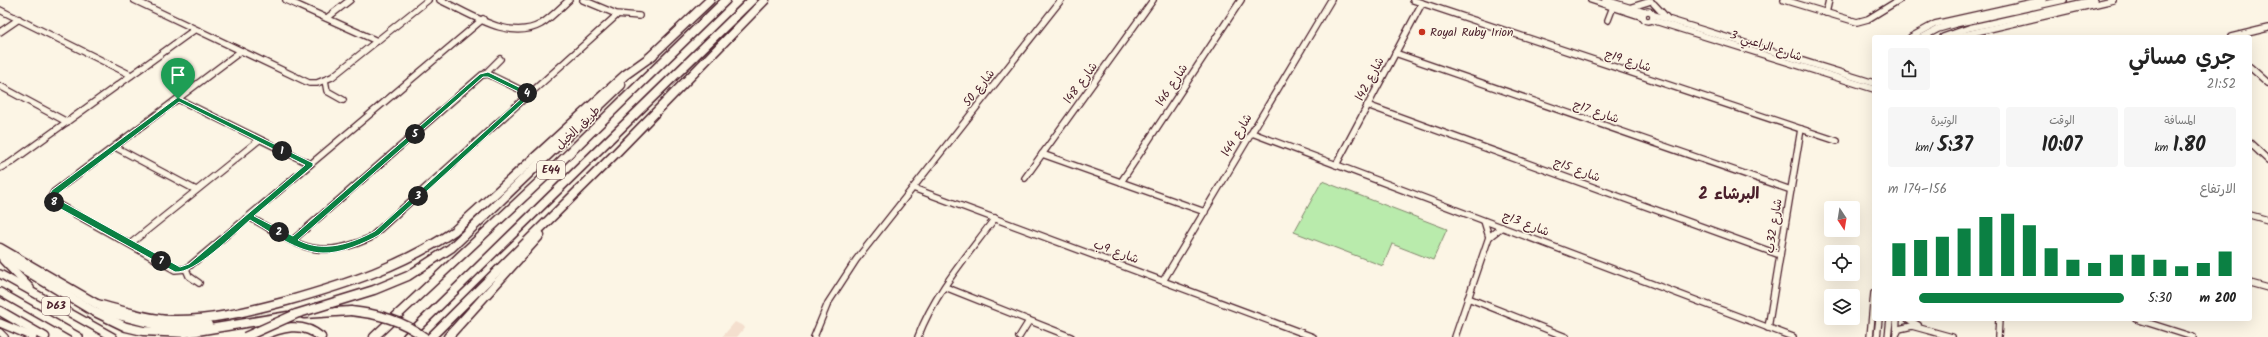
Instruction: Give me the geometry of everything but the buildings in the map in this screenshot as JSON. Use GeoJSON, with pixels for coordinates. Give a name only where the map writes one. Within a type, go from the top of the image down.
{"type":"FeatureCollection","features":[{"type":"Feature","properties":{"kind":"highway"},"geometry":{"type":"LineString","coordinates":[[246,337],[296,314],[374,290],[412,273],[451,248],[710,0]]}},
{"type":"Feature","properties":{"kind":"highway","name":"طريق الخيل"},"geometry":{"type":"LineString","coordinates":[[374,337],[552,170],[726,0]]}},
{"type":"Feature","properties":{"kind":"highway","name":"E44"},"geometry":{"type":"LineString","coordinates":[[407,337],[752,0]]}},
{"type":"Feature","properties":{"kind":"highway"},"geometry":{"type":"LineString","coordinates":[[431,337],[573,194],[616,153],[765,0]]}},
{"type":"Feature","properties":{"kind":"highway"},"geometry":{"type":"LineString","coordinates":[[98,304],[136,315],[158,319],[210,318],[257,308],[359,281],[398,266],[426,251],[454,232],[625,75],[652,55]]}},
{"type":"Feature","properties":{"kind":"highway"},"geometry":{"type":"LineString","coordinates":[[448,337],[564,209],[573,194]]}},
{"type":"Feature","properties":{"kind":"highway"},"geometry":{"type":"LineString","coordinates":[[0,248],[127,319],[160,326],[190,326],[265,320]]}},
{"type":"Feature","properties":{"kind":"highway"},"geometry":{"type":"LineString","coordinates":[[0,256],[76,302],[118,324],[143,332],[185,333],[311,313],[351,311],[379,315],[396,320],[424,337]]}},
{"type":"Feature","properties":{"kind":"highway"},"geometry":{"type":"LineString","coordinates":[[0,311],[45,337]]}},
{"type":"Feature","properties":{"kind":"highway"},"geometry":{"type":"LineString","coordinates":[[260,337],[280,328],[292,326],[309,329],[321,337]]}},
{"type":"Feature","properties":{"kind":"main road"},"geometry":{"type":"LineString","coordinates":[[0,256],[33,292]]}},
{"type":"Feature","properties":{"kind":"main road","name":"D63"},"geometry":{"type":"LineString","coordinates":[[0,274],[113,337]]}},
{"type":"Feature","properties":{"kind":"main road","name":"D63"},"geometry":{"type":"LineString","coordinates":[[0,292],[79,337]]}},
{"type":"Feature","properties":{"kind":"main road"},"geometry":{"type":"LineString","coordinates":[[0,322],[33,337]]}},
{"type":"Feature","properties":{"kind":"street"},"geometry":{"type":"LineString","coordinates":[[134,0],[303,81],[317,82],[325,80],[428,0]]}},
{"type":"Feature","properties":{"kind":"street"},"geometry":{"type":"LineString","coordinates":[[286,0],[376,41]]}},
{"type":"Feature","properties":{"kind":"street"},"geometry":{"type":"LineString","coordinates":[[327,18],[350,0]]}},
{"type":"Feature","properties":{"kind":"street"},"geometry":{"type":"LineString","coordinates":[[440,0],[512,30],[526,29],[540,24],[569,0]]}},
{"type":"Feature","properties":{"kind":"street"},"geometry":{"type":"LineString","coordinates":[[583,0],[616,14],[639,16]]}},
{"type":"Feature","properties":{"kind":"street","name":"شارع 50"},"geometry":{"type":"LineString","coordinates":[[814,337],[828,303],[841,281],[1061,0]]}},
{"type":"Feature","properties":{"kind":"street","name":"شارع 48ا"},"geometry":{"type":"LineString","coordinates":[[1025,178],[1153,0]]}},
{"type":"Feature","properties":{"kind":"street","name":"شارع 46ا"},"geometry":{"type":"LineString","coordinates":[[1121,182],[1241,0]]}},
{"type":"Feature","properties":{"kind":"street","name":"شارع 44ا"},"geometry":{"type":"LineString","coordinates":[[1163,282],[1331,0]]}},
{"type":"Feature","properties":{"kind":"street","name":"شارع 19ج"},"geometry":{"type":"LineString","coordinates":[[1413,0],[1837,140]]}},
{"type":"Feature","properties":{"kind":"street"},"geometry":{"type":"LineString","coordinates":[[1591,0],[1613,7],[1653,16]]}},
{"type":"Feature","properties":{"kind":"street"},"geometry":{"type":"LineString","coordinates":[[1605,0],[1653,16]]}},
{"type":"Feature","properties":{"kind":"street"},"geometry":{"type":"LineString","coordinates":[[1784,0],[1854,21],[1868,20],[1885,7],[1899,0]]}},
{"type":"Feature","properties":{"kind":"street"},"geometry":{"type":"LineString","coordinates":[[1826,13],[1829,0]]}},
{"type":"Feature","properties":{"kind":"street"},"geometry":{"type":"LineString","coordinates":[[1915,35],[1935,24],[2043,0]]}},
{"type":"Feature","properties":{"kind":"street"},"geometry":{"type":"LineString","coordinates":[[1927,35],[1938,29],[1955,24],[2064,0]]}},
{"type":"Feature","properties":{"kind":"street"},"geometry":{"type":"LineString","coordinates":[[1949,35],[1969,28],[2094,0]]}},
{"type":"Feature","properties":{"kind":"street"},"geometry":{"type":"LineString","coordinates":[[1963,35],[2099,1],[2113,0]]}},
{"type":"Feature","properties":{"kind":"street"},"geometry":{"type":"LineString","coordinates":[[1644,14],[1653,1]]}},
{"type":"Feature","properties":{"kind":"street"},"geometry":{"type":"LineString","coordinates":[[1627,7],[1638,6],[1653,1]]}},
{"type":"Feature","properties":{"kind":"street"},"geometry":{"type":"LineString","coordinates":[[1653,1],[1653,16]]}},
{"type":"Feature","properties":{"kind":"street"},"geometry":{"type":"LineString","coordinates":[[1653,1],[1661,14],[1672,21]]}},
{"type":"Feature","properties":{"kind":"street","name":"شارع 42ا"},"geometry":{"type":"LineString","coordinates":[[1336,165],[1422,3]]}},
{"type":"Feature","properties":{"kind":"street"},"geometry":{"type":"LineString","coordinates":[[1608,20],[1613,7]]}},
{"type":"Feature","properties":{"kind":"street"},"geometry":{"type":"LineString","coordinates":[[0,10],[131,75]]}},
{"type":"Feature","properties":{"kind":"street"},"geometry":{"type":"LineString","coordinates":[[608,22],[612,16],[609,11]]}},
{"type":"Feature","properties":{"kind":"street"},"geometry":{"type":"LineString","coordinates":[[249,217],[310,249],[324,250],[354,244],[370,238],[530,94],[616,14]]}},
{"type":"Feature","properties":{"kind":"street","name":"شارع الراعبي 3"},"geometry":{"type":"LineString","coordinates":[[1653,16],[1872,82]]}},
{"type":"Feature","properties":{"kind":"street","name":"شارع الراعبي 3"},"geometry":{"type":"LineString","coordinates":[[1653,16],[1872,89]]}},
{"type":"Feature","properties":{"kind":"street"},"geometry":{"type":"LineString","coordinates":[[0,32],[19,19]]}},
{"type":"Feature","properties":{"kind":"street"},"geometry":{"type":"LineString","coordinates":[[240,51],[54,192],[51,199],[175,270],[186,269],[483,19]]}},
{"type":"Feature","properties":{"kind":"street"},"geometry":{"type":"LineString","coordinates":[[2239,35],[2268,28]]}},
{"type":"Feature","properties":{"kind":"street"},"geometry":{"type":"LineString","coordinates":[[0,168],[10,163],[194,30]]}},
{"type":"Feature","properties":{"kind":"street","name":"شارع 17ج"},"geometry":{"type":"LineString","coordinates":[[1395,53],[1791,190]]}},
{"type":"Feature","properties":{"kind":"street"},"geometry":{"type":"LineString","coordinates":[[294,240],[479,77],[485,74],[500,59]]}},
{"type":"Feature","properties":{"kind":"street"},"geometry":{"type":"LineString","coordinates":[[2252,69],[2268,83]]}},
{"type":"Feature","properties":{"kind":"street"},"geometry":{"type":"LineString","coordinates":[[485,74],[530,94]]}},
{"type":"Feature","properties":{"kind":"street"},"geometry":{"type":"LineString","coordinates":[[325,80],[324,87],[327,92],[343,100]]}},
{"type":"Feature","properties":{"kind":"street"},"geometry":{"type":"LineString","coordinates":[[0,86],[67,122]]}},
{"type":"Feature","properties":{"kind":"street"},"geometry":{"type":"LineString","coordinates":[[178,99],[310,164]]}},
{"type":"Feature","properties":{"kind":"street","name":"شارع 15ج"},"geometry":{"type":"LineString","coordinates":[[1367,105],[1780,255]]}},
{"type":"Feature","properties":{"kind":"street","name":"شارع 32ب"},"geometry":{"type":"LineString","coordinates":[[1768,328],[1801,129]]}},
{"type":"Feature","properties":{"kind":"street","name":"شارع 13ج"},"geometry":{"type":"LineString","coordinates":[[1252,133],[1793,337]]}},
{"type":"Feature","properties":{"kind":"street"},"geometry":{"type":"LineString","coordinates":[[130,244],[259,140]]}},
{"type":"Feature","properties":{"kind":"street"},"geometry":{"type":"LineString","coordinates":[[2252,145],[2268,160]]}},
{"type":"Feature","properties":{"kind":"street"},"geometry":{"type":"LineString","coordinates":[[115,147],[196,190]]}},
{"type":"Feature","properties":{"kind":"street"},"geometry":{"type":"LineString","coordinates":[[1042,154],[1205,212]]}},
{"type":"Feature","properties":{"kind":"street","name":"شارع 9ب"},"geometry":{"type":"LineString","coordinates":[[913,188],[1312,337]]}},
{"type":"Feature","properties":{"kind":"street"},"geometry":{"type":"LineString","coordinates":[[2252,216],[2268,220]]}},
{"type":"Feature","properties":{"kind":"street"},"geometry":{"type":"LineString","coordinates":[[918,337],[928,314],[945,287],[995,218]]}},
{"type":"Feature","properties":{"kind":"street"},"geometry":{"type":"LineString","coordinates":[[1484,220],[1489,237]]}},
{"type":"Feature","properties":{"kind":"street"},"geometry":{"type":"LineString","coordinates":[[1455,337],[1473,279],[1489,237],[1502,227]]}},
{"type":"Feature","properties":{"kind":"street"},"geometry":{"type":"LineString","coordinates":[[186,269],[189,276],[199,283]]}},
{"type":"Feature","properties":{"kind":"street"},"geometry":{"type":"LineString","coordinates":[[2252,284],[2268,288]]}},
{"type":"Feature","properties":{"kind":"street"},"geometry":{"type":"LineString","coordinates":[[945,287],[1071,337]]}},
{"type":"Feature","properties":{"kind":"street"},"geometry":{"type":"LineString","coordinates":[[1468,298],[1562,336]]}},
{"type":"Feature","properties":{"kind":"street"},"geometry":{"type":"LineString","coordinates":[[1870,337],[1872,315]]}},
{"type":"Feature","properties":{"kind":"street"},"geometry":{"type":"LineString","coordinates":[[1019,337],[1029,321]]}},
{"type":"Feature","properties":{"kind":"street"},"geometry":{"type":"LineString","coordinates":[[1877,337],[1879,321]]}},
{"type":"Feature","properties":{"kind":"street"},"geometry":{"type":"LineString","coordinates":[[1888,337],[1890,321]]}},
{"type":"Feature","properties":{"kind":"street"},"geometry":{"type":"LineString","coordinates":[[1895,337],[1897,321]]}},
{"type":"Feature","properties":{"kind":"street"},"geometry":{"type":"LineString","coordinates":[[1912,321],[1925,328],[1952,337]]}},
{"type":"Feature","properties":{"kind":"street"},"geometry":{"type":"LineString","coordinates":[[1998,337],[1999,321]]}},
{"type":"Feature","properties":{"kind":"street"},"geometry":{"type":"LineString","coordinates":[[2142,321],[2193,337]]}},
{"type":"Feature","properties":{"kind":"street"},"geometry":{"type":"LineString","coordinates":[[1895,337],[1899,329],[1905,326],[1925,328]]}},
{"type":"Feature","properties":{"kind":"street"},"geometry":{"type":"LineString","coordinates":[[0,332],[5,337]]}},
{"type":"Feature","properties":{"kind":"shaded area"},"geometry":{"type":"Polygon","coordinates":[[[735,322],[745,327],[737,337],[722,337],[735,322]]]}},
{"type":"Feature","properties":{"kind":"green space"},"geometry":{"type":"Polygon","coordinates":[[[1322,181],[1447,229],[1433,260],[1392,244],[1383,266],[1294,232],[1322,181]]]}},
{"type":"Feature","properties":{"kind":"place","name":"Royal Ruby Irion"},"geometry":{"type":"Point","coordinates":[1422,32]}},
{"type":"Feature","properties":{"kind":"district","name":"البرشاء 2"},"geometry":{"type":"Point","coordinates":[1729,194]}},
{"type":"Feature","properties":{"kind":"route"},"geometry":{"type":"LineString","coordinates":[[178,99],[54,192],[51,197],[52,201],[175,270],[186,269],[191,266],[249,217],[294,240],[482,75],[488,74],[530,94],[377,233],[362,242],[331,250],[310,249],[249,217],[310,164],[178,99]]}}]}
